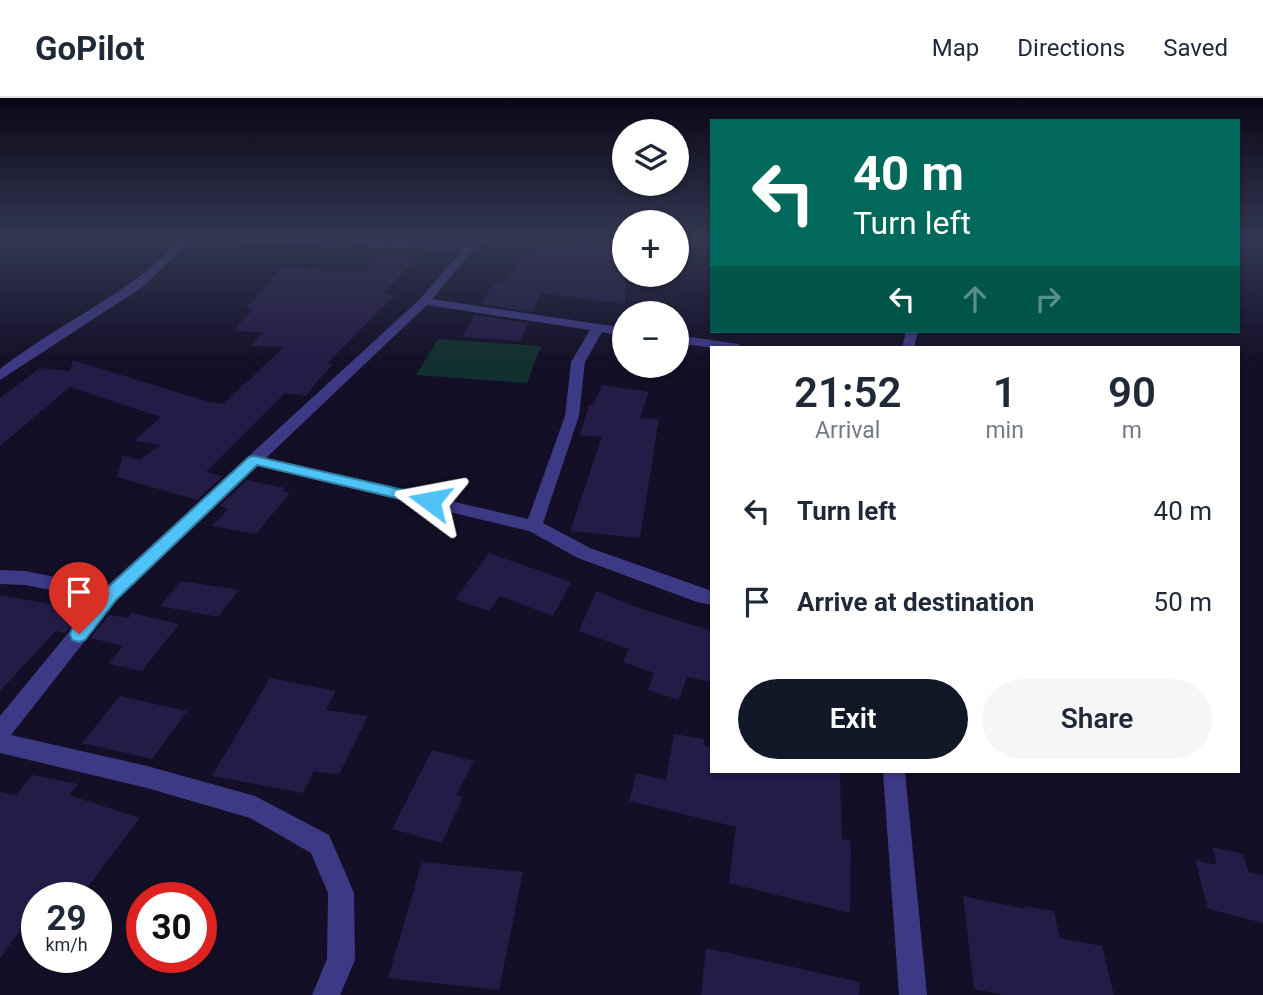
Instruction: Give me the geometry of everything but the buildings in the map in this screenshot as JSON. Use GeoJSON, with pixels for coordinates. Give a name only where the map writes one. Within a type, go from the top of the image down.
{"type":"FeatureCollection","features":[{"type":"Feature","properties":{"kind":"street"},"geometry":{"type":"LineString","coordinates":[[0,376],[23,356],[114,303],[145,280]]}},
{"type":"Feature","properties":{"kind":"street"},"geometry":{"type":"LineString","coordinates":[[0,732],[110,595],[424,301],[442,280]]}},
{"type":"Feature","properties":{"kind":"street"},"geometry":{"type":"LineString","coordinates":[[424,301],[612,330]]}},
{"type":"Feature","properties":{"kind":"street"},"geometry":{"type":"LineString","coordinates":[[534,526],[572,416],[578,362],[598,328]]}},
{"type":"Feature","properties":{"kind":"street"},"geometry":{"type":"LineString","coordinates":[[689,341],[724,346]]}},
{"type":"Feature","properties":{"kind":"street"},"geometry":{"type":"LineString","coordinates":[[254,460],[534,526],[584,553],[710,598]]}},
{"type":"Feature","properties":{"kind":"street"},"geometry":{"type":"LineString","coordinates":[[0,577],[25,578],[110,595]]}},
{"type":"Feature","properties":{"kind":"street"},"geometry":{"type":"LineString","coordinates":[[0,743],[147,777],[255,808],[320,844],[341,893],[341,960],[326,995]]}},
{"type":"Feature","properties":{"kind":"street"},"geometry":{"type":"LineString","coordinates":[[894,773],[913,995]]}},
{"type":"Feature","properties":{"kind":"green space"},"geometry":{"type":"Polygon","coordinates":[[[438,339],[541,346],[527,383],[416,375],[438,339]]]}},
{"type":"Feature","properties":{"kind":"route"},"geometry":{"type":"LineString","coordinates":[[79,634],[110,595],[254,460],[430,501]]}}]}
